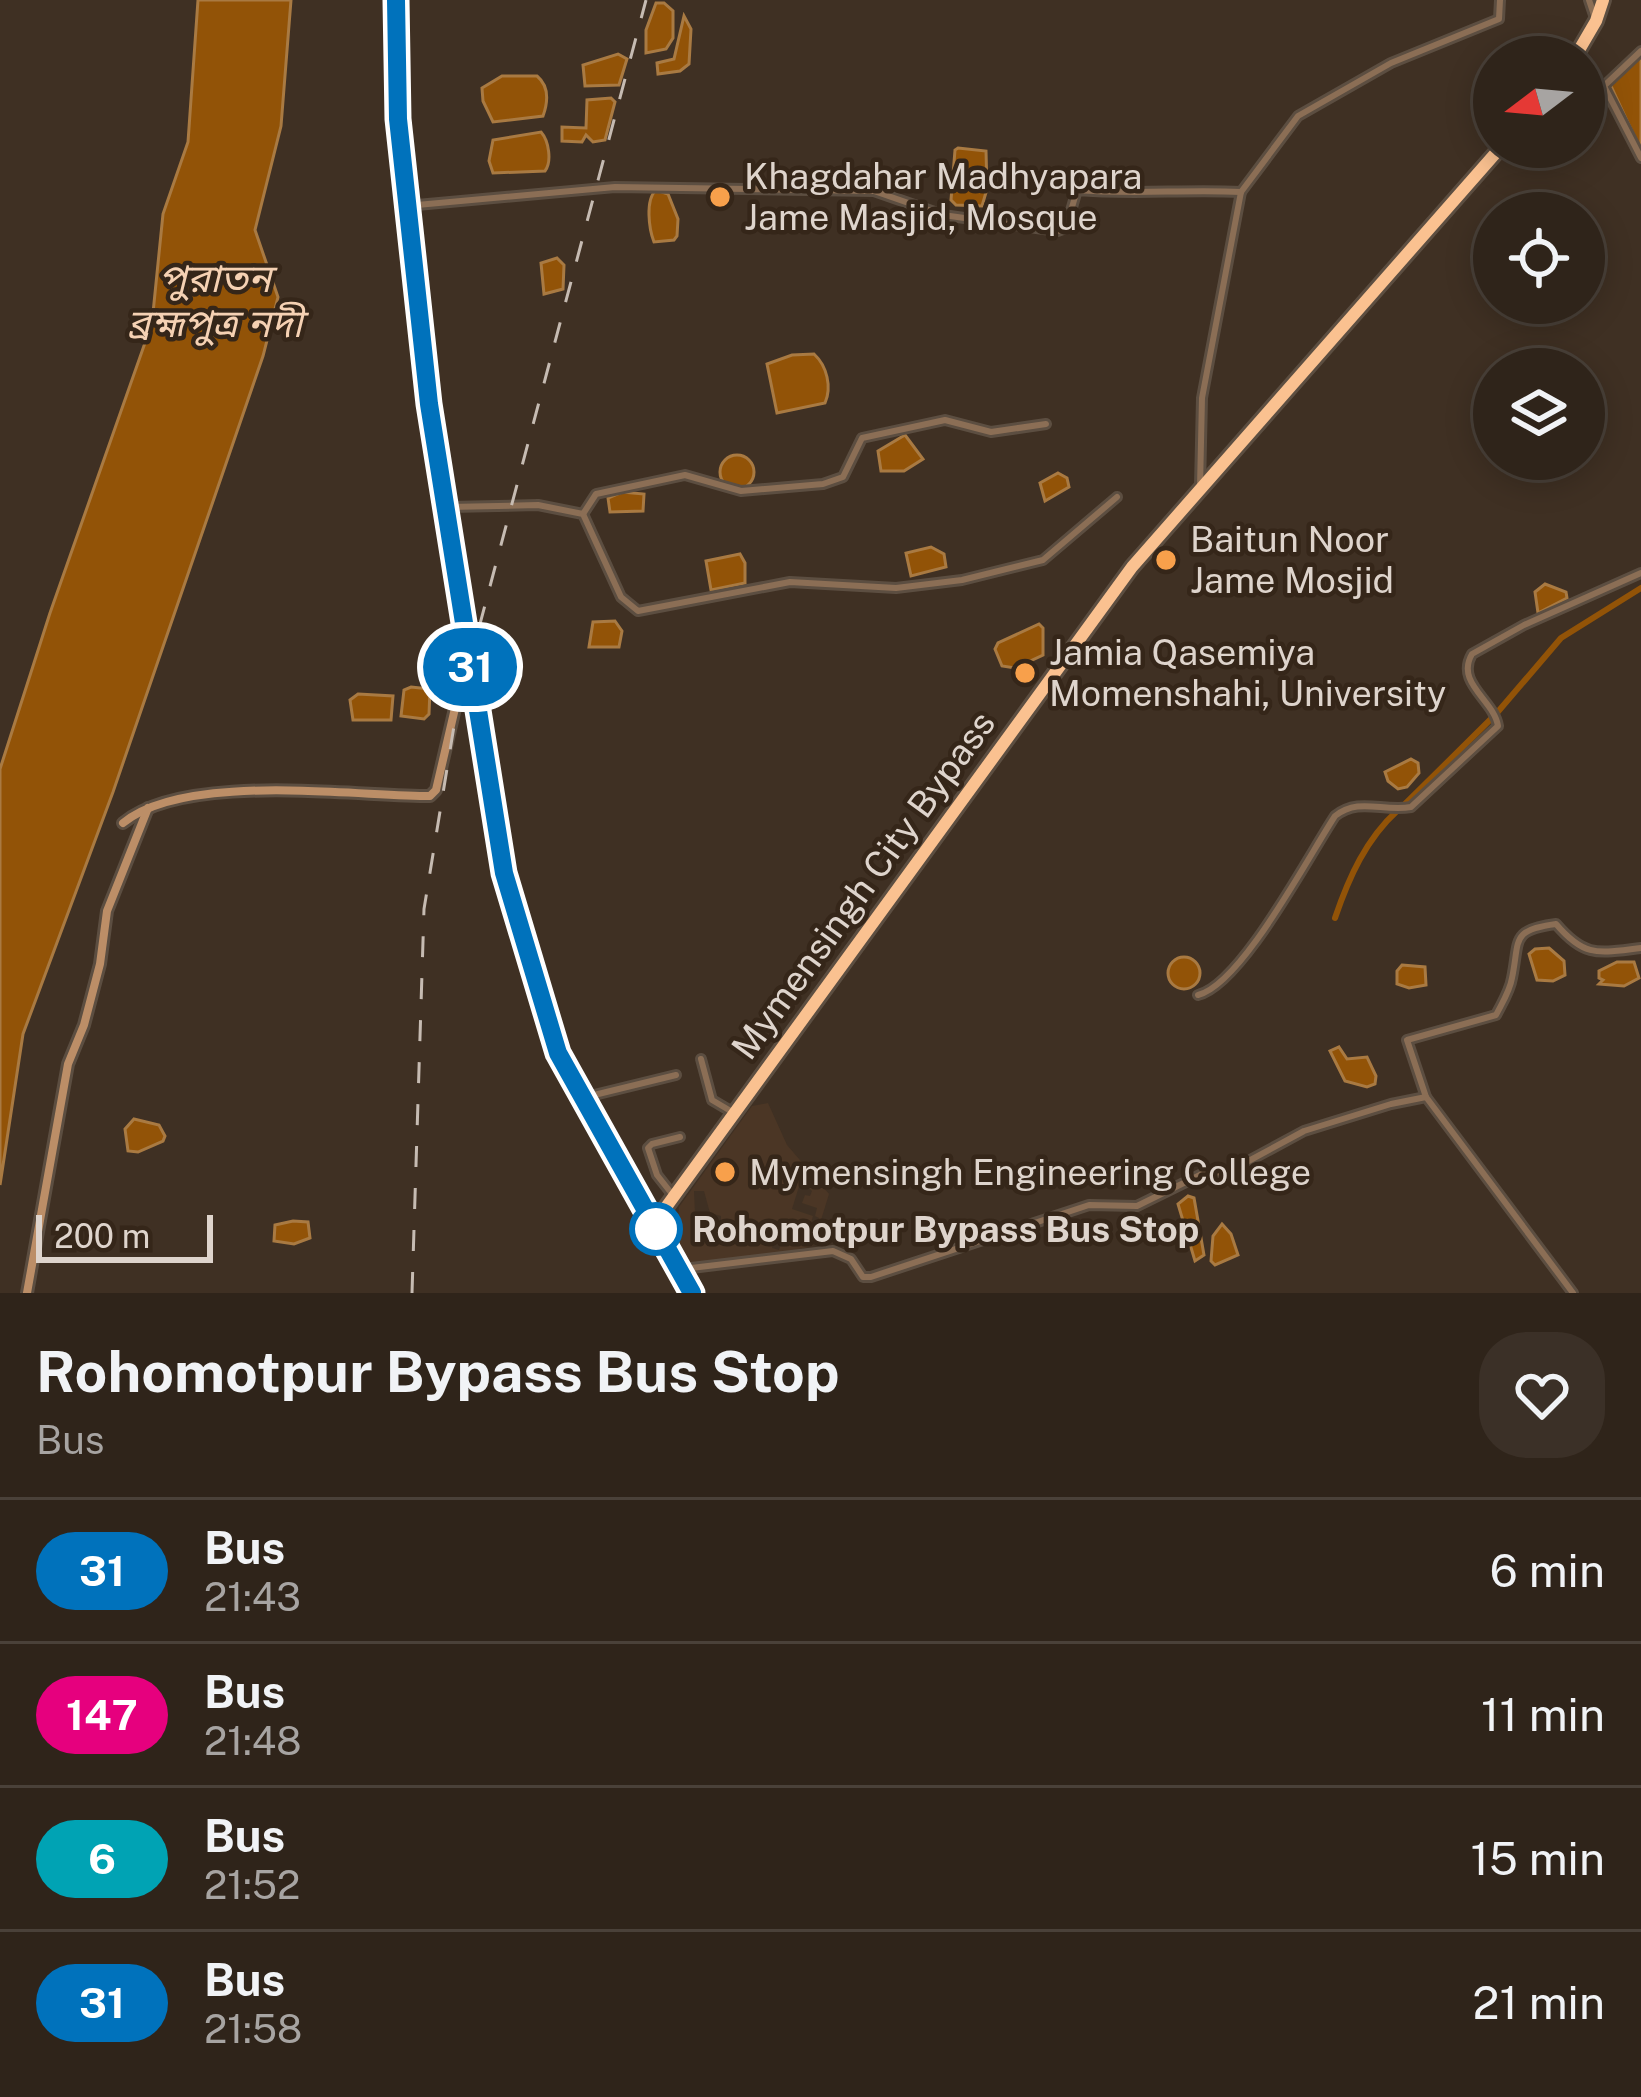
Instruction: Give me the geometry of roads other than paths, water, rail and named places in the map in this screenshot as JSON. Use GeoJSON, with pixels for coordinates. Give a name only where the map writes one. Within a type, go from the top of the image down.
{"type":"FeatureCollection","features":[{"type":"Feature","properties":{"kind":"highway"},"geometry":{"type":"LineString","coordinates":[[396,0],[405,206],[445,507],[504,873],[558,1053],[692,1293]]}},
{"type":"Feature","properties":{"kind":"highway"},"geometry":{"type":"LineString","coordinates":[[1587,36],[1603,0]]}},
{"type":"Feature","properties":{"kind":"highway","name":"Mymensingh City Bypass"},"geometry":{"type":"LineString","coordinates":[[653,1225],[1132,568],[1483,168]]}},
{"type":"Feature","properties":{"kind":"street"},"geometry":{"type":"LineString","coordinates":[[1200,491],[1202,398],[1241,192],[1298,116],[1391,63],[1499,19],[1500,0]]}},
{"type":"Feature","properties":{"kind":"street"},"geometry":{"type":"LineString","coordinates":[[1589,0],[1596,21]]}},
{"type":"Feature","properties":{"kind":"street"},"geometry":{"type":"LineString","coordinates":[[1641,51],[1604,86],[1641,158]]}},
{"type":"Feature","properties":{"kind":"street"},"geometry":{"type":"LineString","coordinates":[[405,206],[615,187],[874,191],[943,215],[1058,232],[1066,228],[1077,190],[1138,195],[1179,188],[1241,192]]}},
{"type":"Feature","properties":{"kind":"street"},"geometry":{"type":"LineString","coordinates":[[583,514],[596,494],[686,475],[741,491],[833,481],[850,467],[862,438],[923,424],[958,421],[991,432],[1046,424]]}},
{"type":"Feature","properties":{"kind":"street"},"geometry":{"type":"LineString","coordinates":[[583,514],[621,597],[638,611],[790,582],[896,588],[962,580],[1042,560],[1117,497]]}},
{"type":"Feature","properties":{"kind":"street"},"geometry":{"type":"LineString","coordinates":[[445,507],[538,505],[583,514]]}},
{"type":"Feature","properties":{"kind":"street"},"geometry":{"type":"LineString","coordinates":[[1198,995],[1213,992],[1238,967],[1335,816],[1347,806],[1360,804],[1411,807],[1498,726],[1495,713],[1471,683],[1466,669],[1472,654],[1641,573]]}},
{"type":"Feature","properties":{"kind":"street"},"geometry":{"type":"LineString","coordinates":[[123,823],[148,808],[194,796],[358,790],[430,796],[436,790],[456,704],[455,667],[466,647]]}},
{"type":"Feature","properties":{"kind":"street"},"geometry":{"type":"LineString","coordinates":[[27,1293],[68,1064],[100,964],[107,911],[148,808]]}},
{"type":"Feature","properties":{"kind":"street"},"geometry":{"type":"LineString","coordinates":[[1573,1293],[1426,1097],[1407,1040],[1496,1015],[1513,977],[1517,940],[1527,931],[1556,924],[1575,946],[1606,952],[1641,948]]}},
{"type":"Feature","properties":{"kind":"street"},"geometry":{"type":"LineString","coordinates":[[701,1059],[712,1100],[734,1113]]}},
{"type":"Feature","properties":{"kind":"street"},"geometry":{"type":"LineString","coordinates":[[582,1098],[676,1075]]}},
{"type":"Feature","properties":{"kind":"street"},"geometry":{"type":"LineString","coordinates":[[679,1269],[833,1251],[851,1259],[863,1277],[871,1277],[1089,1205],[1137,1206],[1202,1174],[1230,1171],[1304,1131],[1391,1103],[1426,1097]]}},
{"type":"Feature","properties":{"kind":"street"},"geometry":{"type":"LineString","coordinates":[[675,1196],[657,1175],[648,1148],[680,1137]]}},
{"type":"Feature","properties":{"kind":"water","name":"পুরাতন ব্রহ্মপুত্র নদী"},"geometry":{"type":"Polygon","coordinates":[[[198,0],[291,0],[281,126],[255,230],[278,297],[263,356],[113,792],[23,1034],[0,1185],[0,769],[152,323],[163,214],[188,142],[198,0]]]}},
{"type":"Feature","properties":{"kind":"water"},"geometry":{"type":"Polygon","coordinates":[[[656,3],[673,11],[673,38],[666,49],[646,53],[646,30],[656,3]]]}},
{"type":"Feature","properties":{"kind":"water"},"geometry":{"type":"Polygon","coordinates":[[[684,16],[691,29],[689,64],[680,71],[658,74],[657,63],[674,59],[684,16]]]}},
{"type":"Feature","properties":{"kind":"water"},"geometry":{"type":"Polygon","coordinates":[[[618,54],[627,59],[619,85],[585,86],[583,65],[618,54]]]}},
{"type":"Feature","properties":{"kind":"water"},"geometry":{"type":"Polygon","coordinates":[[[1641,56],[1641,151],[1610,84],[1641,56]]]}},
{"type":"Feature","properties":{"kind":"water"},"geometry":{"type":"Polygon","coordinates":[[[502,76],[537,76],[546,94],[543,116],[493,122],[482,88],[502,76]]]}},
{"type":"Feature","properties":{"kind":"water"},"geometry":{"type":"Polygon","coordinates":[[[611,98],[615,102],[605,140],[593,142],[586,135],[582,142],[562,141],[562,127],[586,128],[587,100],[611,98]]]}},
{"type":"Feature","properties":{"kind":"water"},"geometry":{"type":"Polygon","coordinates":[[[541,132],[549,152],[545,171],[493,173],[489,161],[493,140],[541,132]]]}},
{"type":"Feature","properties":{"kind":"water"},"geometry":{"type":"Polygon","coordinates":[[[958,148],[986,151],[987,189],[982,206],[956,205],[951,200],[958,148]]]}},
{"type":"Feature","properties":{"kind":"water"},"geometry":{"type":"Polygon","coordinates":[[[656,190],[668,194],[678,219],[674,240],[654,242],[649,207],[656,190]]]}},
{"type":"Feature","properties":{"kind":"water"},"geometry":{"type":"Polygon","coordinates":[[[557,258],[564,265],[563,289],[544,294],[541,263],[557,258]]]}},
{"type":"Feature","properties":{"kind":"water"},"geometry":{"type":"Polygon","coordinates":[[[814,354],[827,377],[825,403],[777,413],[767,364],[792,355],[814,354]]]}},
{"type":"Feature","properties":{"kind":"water"},"geometry":{"type":"Polygon","coordinates":[[[905,435],[923,459],[904,471],[881,471],[878,451],[905,435]]]}},
{"type":"Feature","properties":{"kind":"water"},"geometry":{"type":"Polygon","coordinates":[[[737,455],[749,460],[754,472],[749,484],[737,489],[725,484],[720,472],[725,460],[737,455]]]}},
{"type":"Feature","properties":{"kind":"water"},"geometry":{"type":"Polygon","coordinates":[[[1058,473],[1067,478],[1069,487],[1045,501],[1040,483],[1058,473]]]}},
{"type":"Feature","properties":{"kind":"water"},"geometry":{"type":"Polygon","coordinates":[[[622,492],[644,494],[643,511],[610,512],[608,498],[622,492]]]}},
{"type":"Feature","properties":{"kind":"water"},"geometry":{"type":"Polygon","coordinates":[[[931,547],[944,554],[946,567],[911,576],[906,553],[931,547]]]}},
{"type":"Feature","properties":{"kind":"water"},"geometry":{"type":"Polygon","coordinates":[[[740,554],[745,583],[711,590],[706,561],[740,554]]]}},
{"type":"Feature","properties":{"kind":"water"},"geometry":{"type":"Polygon","coordinates":[[[1545,584],[1566,592],[1567,598],[1538,613],[1535,592],[1545,584]]]}},
{"type":"Feature","properties":{"kind":"water"},"geometry":{"type":"Polygon","coordinates":[[[615,621],[622,631],[619,647],[589,647],[593,622],[615,621]]]}},
{"type":"Feature","properties":{"kind":"water"},"geometry":{"type":"Polygon","coordinates":[[[1039,624],[1043,655],[1015,668],[1002,666],[995,649],[998,643],[1039,624]]]}},
{"type":"Feature","properties":{"kind":"water"},"geometry":{"type":"Polygon","coordinates":[[[430,689],[429,714],[424,719],[401,716],[404,690],[430,689]]]}},
{"type":"Feature","properties":{"kind":"water"},"geometry":{"type":"Polygon","coordinates":[[[358,694],[393,696],[391,720],[353,720],[350,700],[358,694]]]}},
{"type":"Feature","properties":{"kind":"water"},"geometry":{"type":"Polygon","coordinates":[[[1411,759],[1418,763],[1419,773],[1407,787],[1398,789],[1385,772],[1411,759]]]}},
{"type":"Feature","properties":{"kind":"water"},"geometry":{"type":"Polygon","coordinates":[[[1549,948],[1564,961],[1565,975],[1553,981],[1537,980],[1529,954],[1549,948]]]}},
{"type":"Feature","properties":{"kind":"water"},"geometry":{"type":"Polygon","coordinates":[[[1184,957],[1196,961],[1200,973],[1196,985],[1184,989],[1172,985],[1168,973],[1172,961],[1184,957]]]}},
{"type":"Feature","properties":{"kind":"water"},"geometry":{"type":"Polygon","coordinates":[[[1617,962],[1634,962],[1639,978],[1624,986],[1599,984],[1603,980],[1599,971],[1617,962]]]}},
{"type":"Feature","properties":{"kind":"water"},"geometry":{"type":"Polygon","coordinates":[[[1402,965],[1425,967],[1426,985],[1397,984],[1402,965]]]}},
{"type":"Feature","properties":{"kind":"water"},"geometry":{"type":"Polygon","coordinates":[[[1339,1047],[1347,1059],[1367,1057],[1375,1084],[1367,1087],[1345,1081],[1330,1051],[1339,1047]]]}},
{"type":"Feature","properties":{"kind":"water"},"geometry":{"type":"Polygon","coordinates":[[[134,1119],[159,1125],[163,1141],[138,1152],[128,1151],[125,1129],[134,1119]]]}},
{"type":"Feature","properties":{"kind":"water"},"geometry":{"type":"Polygon","coordinates":[[[1188,1196],[1194,1198],[1204,1255],[1195,1261],[1178,1204],[1188,1196]]]}},
{"type":"Feature","properties":{"kind":"water"},"geometry":{"type":"Polygon","coordinates":[[[308,1222],[310,1238],[294,1244],[274,1241],[275,1225],[308,1222]]]}},
{"type":"Feature","properties":{"kind":"water"},"geometry":{"type":"Polygon","coordinates":[[[1222,1224],[1238,1255],[1215,1265],[1211,1261],[1213,1236],[1222,1224]]]}},
{"type":"Feature","properties":{"kind":"waterway"},"geometry":{"type":"LineString","coordinates":[[1496,714],[1561,638],[1641,588]]}},
{"type":"Feature","properties":{"kind":"waterway"},"geometry":{"type":"LineString","coordinates":[[1401,808],[1495,715]]}},
{"type":"Feature","properties":{"kind":"waterway"},"geometry":{"type":"LineString","coordinates":[[1335,918],[1360,860],[1398,810]]}},
{"type":"Feature","properties":{"kind":"railway"},"geometry":{"type":"LineString","coordinates":[[412,1293],[424,909],[456,714],[646,0]]}},
{"type":"Feature","properties":{"kind":"place","name":"Khagdahar Madhyapara Jame Masjid, Mosque"},"geometry":{"type":"Point","coordinates":[720,197]}},
{"type":"Feature","properties":{"kind":"place","name":"Baitun Noor Jame Mosjid"},"geometry":{"type":"Point","coordinates":[1166,560]}},
{"type":"Feature","properties":{"kind":"place","name":"Jamia Qasemiya Momenshahi, University"},"geometry":{"type":"Point","coordinates":[1025,673]}},
{"type":"Feature","properties":{"kind":"place","name":"Mymensingh Engineering College"},"geometry":{"type":"Point","coordinates":[725,1172]}},
{"type":"Feature","properties":{"kind":"place","name":"Rohomotpur Bypass Bus Stop"},"geometry":{"type":"Point","coordinates":[656,1229]}}]}
